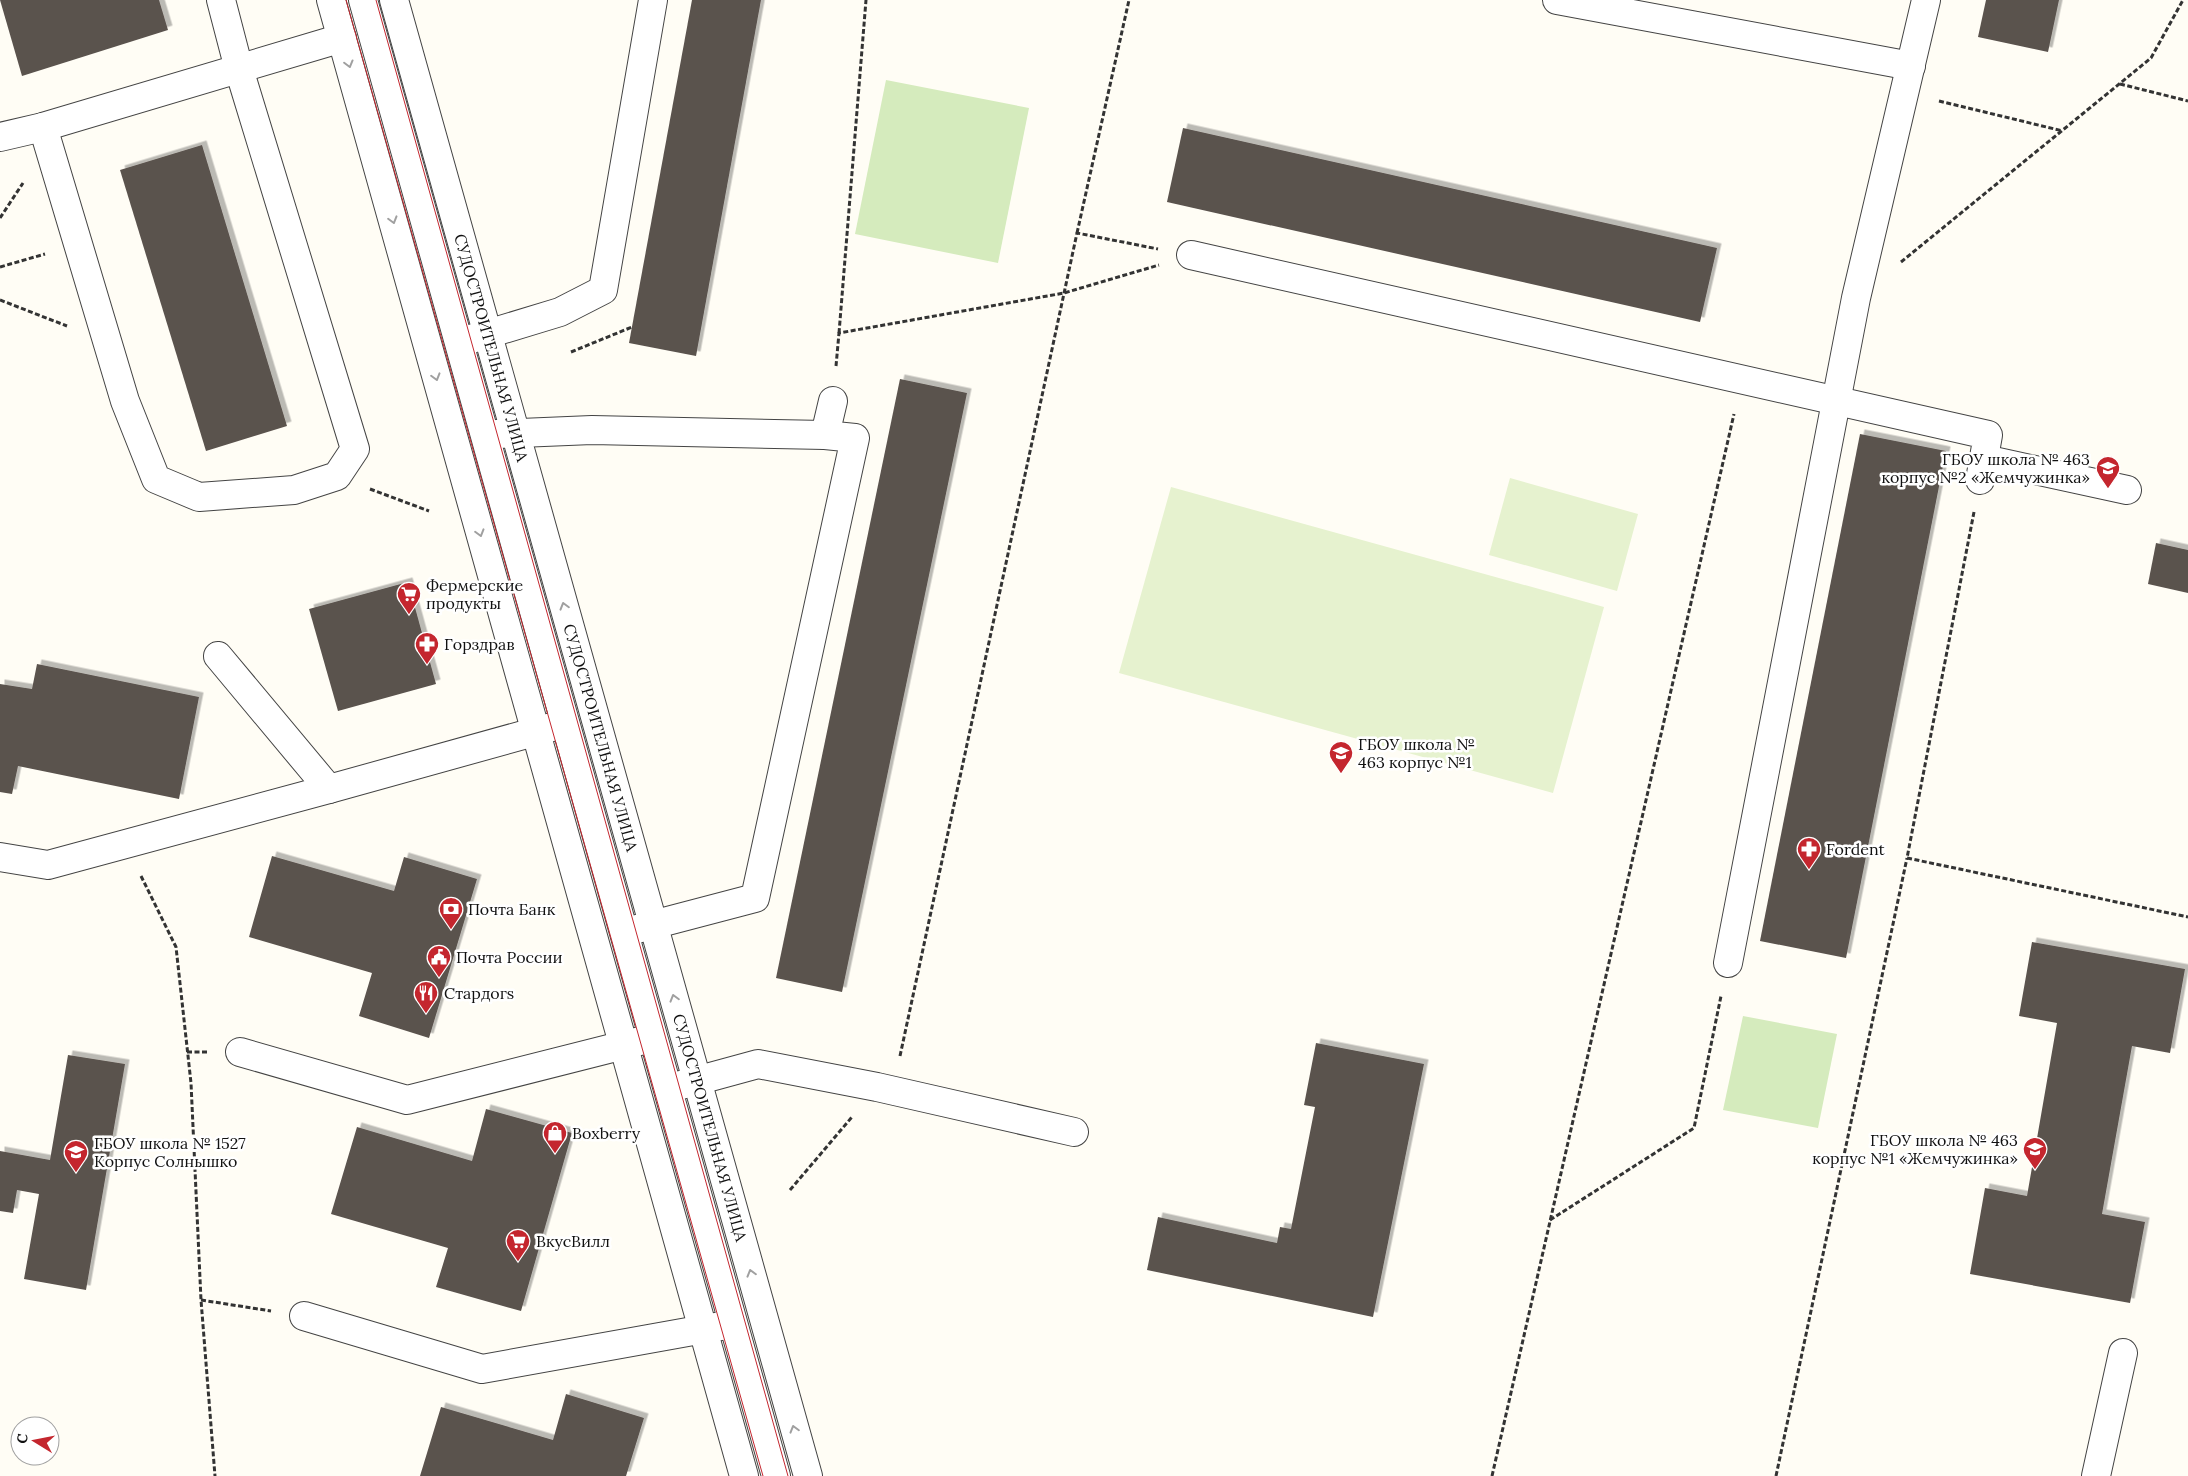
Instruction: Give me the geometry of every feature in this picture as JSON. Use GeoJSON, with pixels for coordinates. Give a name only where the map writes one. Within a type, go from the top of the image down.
{"type":"FeatureCollection","features":[{"type":"Feature","properties":{"kind":"street"},"geometry":{"type":"LineString","coordinates":[[43,127],[106,342],[125,401],[156,479],[199,497],[294,490],[337,476],[355,450],[239,69],[221,0]]}},
{"type":"Feature","properties":{"kind":"street"},"geometry":{"type":"LineString","coordinates":[[331,0],[744,1476]]}},
{"type":"Feature","properties":{"kind":"street"},"geometry":{"type":"LineString","coordinates":[[362,0],[776,1476]]}},
{"type":"Feature","properties":{"kind":"street","name":"СУДОСТРОИТЕЛЬНАЯ УЛИЦА"},"geometry":{"type":"LineString","coordinates":[[394,0],[808,1476]]}},
{"type":"Feature","properties":{"kind":"street"},"geometry":{"type":"LineString","coordinates":[[429,350],[560,312],[603,290],[653,0]]}},
{"type":"Feature","properties":{"kind":"street"},"geometry":{"type":"LineString","coordinates":[[1557,0],[1911,66]]}},
{"type":"Feature","properties":{"kind":"street"},"geometry":{"type":"LineString","coordinates":[[1728,963],[1856,298],[1926,0]]}},
{"type":"Feature","properties":{"kind":"street"},"geometry":{"type":"LineString","coordinates":[[0,137],[43,127],[342,38]]}},
{"type":"Feature","properties":{"kind":"street"},"geometry":{"type":"LineString","coordinates":[[1191,255],[1988,435],[1982,469],[2127,490]]}},
{"type":"Feature","properties":{"kind":"street"},"geometry":{"type":"LineString","coordinates":[[825,435],[833,401]]}},
{"type":"Feature","properties":{"kind":"street"},"geometry":{"type":"LineString","coordinates":[[455,441],[515,433],[592,430],[825,435],[855,438],[755,898],[594,940]]}},
{"type":"Feature","properties":{"kind":"street"},"geometry":{"type":"LineString","coordinates":[[218,656],[329,789]]}},
{"type":"Feature","properties":{"kind":"street"},"geometry":{"type":"LineString","coordinates":[[0,856],[48,865],[594,715]]}},
{"type":"Feature","properties":{"kind":"street"},"geometry":{"type":"LineString","coordinates":[[240,1052],[407,1100],[623,1045],[682,1028]]}},
{"type":"Feature","properties":{"kind":"street"},"geometry":{"type":"LineString","coordinates":[[638,1097],[758,1064],[877,1087],[1074,1132]]}},
{"type":"Feature","properties":{"kind":"street"},"geometry":{"type":"LineString","coordinates":[[304,1316],[482,1369],[703,1329],[762,1314]]}},
{"type":"Feature","properties":{"kind":"street"},"geometry":{"type":"LineString","coordinates":[[2096,1476],[2123,1353]]}},
{"type":"Feature","properties":{"kind":"path"},"geometry":{"type":"LineString","coordinates":[[833,401],[866,0]]}},
{"type":"Feature","properties":{"kind":"path"},"geometry":{"type":"LineString","coordinates":[[790,1190],[899,1061],[1129,0]]}},
{"type":"Feature","properties":{"kind":"path"},"geometry":{"type":"LineString","coordinates":[[1856,298],[2152,58],[2183,0]]}},
{"type":"Feature","properties":{"kind":"path"},"geometry":{"type":"LineString","coordinates":[[2120,84],[2188,101]]}},
{"type":"Feature","properties":{"kind":"path"},"geometry":{"type":"LineString","coordinates":[[1904,93],[2062,131]]}},
{"type":"Feature","properties":{"kind":"path"},"geometry":{"type":"LineString","coordinates":[[1077,233],[1191,255]]}},
{"type":"Feature","properties":{"kind":"path"},"geometry":{"type":"LineString","coordinates":[[0,266],[77,244]]}},
{"type":"Feature","properties":{"kind":"path"},"geometry":{"type":"LineString","coordinates":[[838,333],[1064,293],[1191,255]]}},
{"type":"Feature","properties":{"kind":"path"},"geometry":{"type":"LineString","coordinates":[[0,300],[106,342]]}},
{"type":"Feature","properties":{"kind":"path"},"geometry":{"type":"LineString","coordinates":[[571,352],[632,327]]}},
{"type":"Feature","properties":{"kind":"path"},"geometry":{"type":"LineString","coordinates":[[1492,1476],[1742,380]]}},
{"type":"Feature","properties":{"kind":"path"},"geometry":{"type":"LineString","coordinates":[[1776,1476],[1906,858],[1982,469]]}},
{"type":"Feature","properties":{"kind":"path"},"geometry":{"type":"LineString","coordinates":[[337,476],[429,511]]}},
{"type":"Feature","properties":{"kind":"path"},"geometry":{"type":"LineString","coordinates":[[125,844],[176,947],[191,1083],[201,1300],[215,1476]]}},
{"type":"Feature","properties":{"kind":"path"},"geometry":{"type":"LineString","coordinates":[[1906,858],[2188,917]]}},
{"type":"Feature","properties":{"kind":"path"},"geometry":{"type":"LineString","coordinates":[[1550,1220],[1694,1128],[1728,963]]}},
{"type":"Feature","properties":{"kind":"path"},"geometry":{"type":"LineString","coordinates":[[201,1300],[304,1316]]}},
{"type":"Feature","properties":{"kind":"green space"},"geometry":{"type":"Polygon","coordinates":[[[886,80],[1029,108],[998,263],[855,234],[886,80]]]}},
{"type":"Feature","properties":{"kind":"green space"},"geometry":{"type":"Polygon","coordinates":[[[1510,478],[1638,514],[1617,591],[1489,555],[1510,478]]]}},
{"type":"Feature","properties":{"kind":"green space"},"geometry":{"type":"Polygon","coordinates":[[[1171,487],[1604,607],[1553,793],[1119,673],[1171,487]]]}},
{"type":"Feature","properties":{"kind":"green space"},"geometry":{"type":"Polygon","coordinates":[[[1743,1016],[1837,1034],[1818,1128],[1723,1110],[1743,1016]]]}},
{"type":"Feature","properties":{"kind":"building"},"geometry":{"type":"Polygon","coordinates":[[[0,0],[159,0],[168,30],[22,76],[0,0]]]}},
{"type":"Feature","properties":{"kind":"building"},"geometry":{"type":"Polygon","coordinates":[[[692,0],[761,0],[696,356],[629,343],[692,0]]]}},
{"type":"Feature","properties":{"kind":"building"},"geometry":{"type":"Polygon","coordinates":[[[1986,0],[2059,0],[2048,52],[1978,37],[1986,0]]]}},
{"type":"Feature","properties":{"kind":"building"},"geometry":{"type":"Polygon","coordinates":[[[1183,128],[1717,248],[1700,322],[1167,202],[1183,128]]]}},
{"type":"Feature","properties":{"kind":"building"},"geometry":{"type":"Polygon","coordinates":[[[202,145],[287,426],[206,451],[120,170],[202,145]]]}},
{"type":"Feature","properties":{"kind":"building"},"geometry":{"type":"Polygon","coordinates":[[[900,379],[967,393],[842,992],[776,978],[900,379]]]}},
{"type":"Feature","properties":{"kind":"building"},"geometry":{"type":"Polygon","coordinates":[[[1860,434],[1946,451],[1846,958],[1760,941],[1860,434]]]}},
{"type":"Feature","properties":{"kind":"building"},"geometry":{"type":"Polygon","coordinates":[[[2156,543],[2188,550],[2188,593],[2148,584],[2156,543]]]}},
{"type":"Feature","properties":{"kind":"building"},"geometry":{"type":"Polygon","coordinates":[[[408,582],[436,684],[338,711],[309,609],[408,582]]]}},
{"type":"Feature","properties":{"kind":"building"},"geometry":{"type":"Polygon","coordinates":[[[37,664],[199,697],[179,799],[18,766],[12,794],[0,792],[0,684],[32,689],[37,664]]]}},
{"type":"Feature","properties":{"kind":"building"},"geometry":{"type":"Polygon","coordinates":[[[272,856],[394,891],[404,857],[477,879],[429,1038],[359,1016],[372,973],[249,937],[272,856]]]}},
{"type":"Feature","properties":{"kind":"building"},"geometry":{"type":"Polygon","coordinates":[[[2032,942],[2185,969],[2170,1053],[2132,1046],[2102,1214],[2145,1222],[2130,1303],[1970,1274],[1985,1188],[2027,1196],[2057,1023],[2019,1016],[2032,942]]]}},
{"type":"Feature","properties":{"kind":"building"},"geometry":{"type":"Polygon","coordinates":[[[1316,1043],[1424,1064],[1373,1317],[1147,1270],[1158,1217],[1277,1243],[1280,1227],[1291,1229],[1315,1107],[1304,1105],[1316,1043]]]}},
{"type":"Feature","properties":{"kind":"building"},"geometry":{"type":"Polygon","coordinates":[[[68,1055],[125,1064],[86,1290],[24,1279],[39,1194],[17,1190],[13,1213],[0,1211],[0,1151],[50,1160],[68,1055]]]}},
{"type":"Feature","properties":{"kind":"building"},"geometry":{"type":"Polygon","coordinates":[[[486,1109],[572,1133],[521,1311],[436,1287],[448,1248],[331,1214],[357,1127],[472,1161],[486,1109]]]}},
{"type":"Feature","properties":{"kind":"building"},"geometry":{"type":"Polygon","coordinates":[[[566,1394],[644,1418],[626,1476],[420,1476],[441,1407],[553,1440],[566,1394]]]}},
{"type":"Feature","properties":{"kind":"tram line"},"geometry":{"type":"LineString","coordinates":[[346,0],[763,1476]]}},
{"type":"Feature","properties":{"kind":"tram line"},"geometry":{"type":"LineString","coordinates":[[376,0],[788,1476]]}},
{"type":"Feature","properties":{"kind":"place","name":"ГБОУ школа № 463 корпус №2 «Жемчужинка»"},"geometry":{"type":"Point","coordinates":[2108,489]}},
{"type":"Feature","properties":{"kind":"place","name":"Фермерские продукты"},"geometry":{"type":"Point","coordinates":[409,615]}},
{"type":"Feature","properties":{"kind":"place","name":"Горздрав"},"geometry":{"type":"Point","coordinates":[427,665]}},
{"type":"Feature","properties":{"kind":"place","name":"ГБОУ школа № 463 корпус №1"},"geometry":{"type":"Point","coordinates":[1341,774]}},
{"type":"Feature","properties":{"kind":"place","name":"Fordent"},"geometry":{"type":"Point","coordinates":[1809,870]}},
{"type":"Feature","properties":{"kind":"place","name":"Почта Банк"},"geometry":{"type":"Point","coordinates":[451,930]}},
{"type":"Feature","properties":{"kind":"place","name":"Почта России"},"geometry":{"type":"Point","coordinates":[439,978]}},
{"type":"Feature","properties":{"kind":"place","name":"Стардогs"},"geometry":{"type":"Point","coordinates":[426,1014]}},
{"type":"Feature","properties":{"kind":"place","name":"Boxberry"},"geometry":{"type":"Point","coordinates":[555,1154]}},
{"type":"Feature","properties":{"kind":"place","name":"ГБОУ школа № 463 корпус №1 «Жемчужинка»"},"geometry":{"type":"Point","coordinates":[2035,1170]}},
{"type":"Feature","properties":{"kind":"place","name":"ГБОУ школа № 1527 Корпус Солнышко"},"geometry":{"type":"Point","coordinates":[76,1173]}},
{"type":"Feature","properties":{"kind":"place","name":"ВкусВилл"},"geometry":{"type":"Point","coordinates":[518,1262]}}]}
